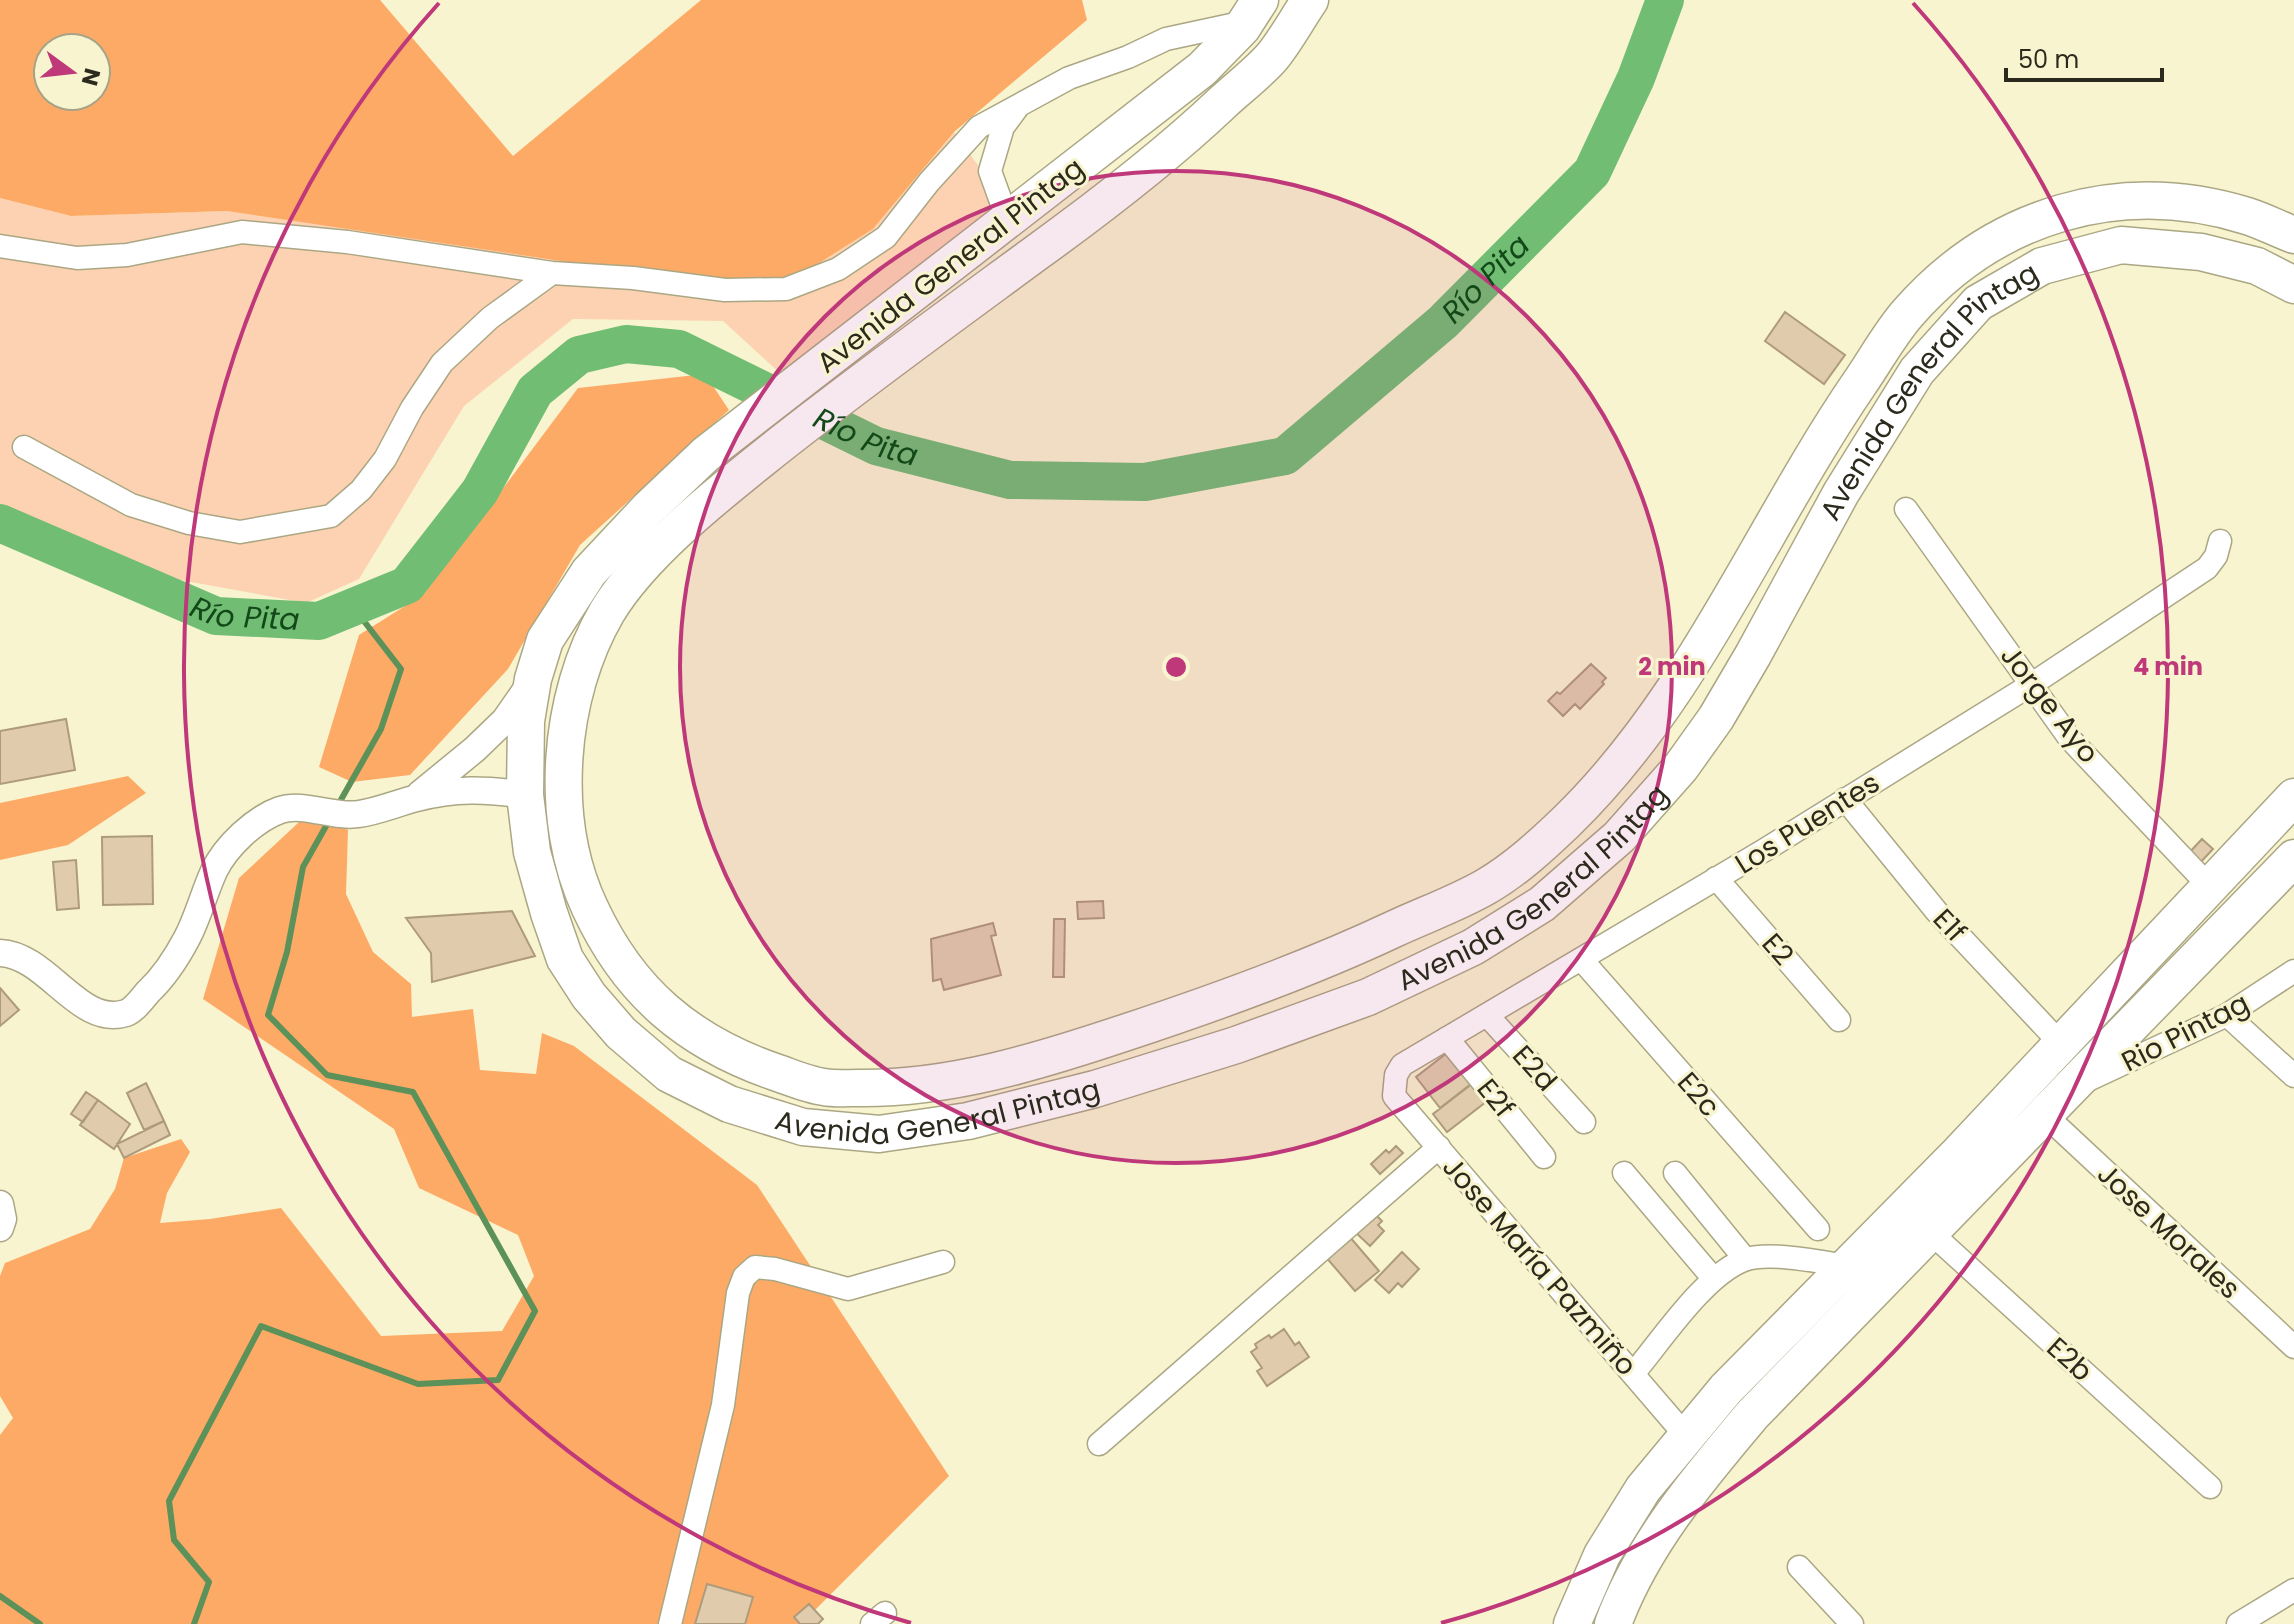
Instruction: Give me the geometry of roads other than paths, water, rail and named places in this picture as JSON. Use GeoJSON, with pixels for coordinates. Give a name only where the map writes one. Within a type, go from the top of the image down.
{"type":"FeatureCollection","features":[{"type":"Feature","properties":{"kind":"highway","name":"Avenida General Pintag"},"geometry":{"type":"LineString","coordinates":[[1310,0],[1274,55],[1185,138],[1116,194],[849,390],[723,490],[631,576],[607,612],[585,655],[563,757],[573,855],[585,897],[605,938],[628,973],[685,1028],[717,1049],[823,1087],[884,1088],[944,1082],[1008,1069],[1192,1010],[1335,957],[1487,885],[1540,847],[1586,802],[1632,750],[1673,693],[1836,417],[1905,315],[1956,267],[2005,234],[2051,213],[2103,203],[2150,201],[2202,206],[2246,216],[2294,235]]}},
{"type":"Feature","properties":{"kind":"highway","name":"Avenida General Pintag"},"geometry":{"type":"LineString","coordinates":[[1253,11],[1202,69],[706,454],[649,508],[589,572],[545,640],[533,679],[526,721],[525,795],[532,852],[565,959],[589,996],[621,1033],[669,1074],[729,1104],[803,1127],[879,1134],[968,1121],[1095,1089],[1236,1045],[1368,997],[1473,947],[1542,904],[1619,837],[1681,767],[1716,718],[1841,493],[1917,371],[1978,303],[2042,266],[2121,245],[2201,252],[2257,266],[2294,285]]}},
{"type":"Feature","properties":{"kind":"highway"},"geometry":{"type":"LineString","coordinates":[[1572,1624],[1602,1555],[1643,1489],[1726,1389],[2062,1045],[2294,797]]}},
{"type":"Feature","properties":{"kind":"highway"},"geometry":{"type":"LineString","coordinates":[[1613,1624],[1644,1557],[1706,1470],[1800,1364],[2073,1088],[2294,858]]}},
{"type":"Feature","properties":{"kind":"street"},"geometry":{"type":"LineString","coordinates":[[0,246],[77,258],[114,256],[242,232],[347,242],[552,273],[633,278],[725,290],[786,289],[838,269],[886,237],[979,127],[1069,78],[1128,57],[1166,39],[1253,11]]}},
{"type":"Feature","properties":{"kind":"street"},"geometry":{"type":"LineString","coordinates":[[1008,221],[990,171],[1003,127],[1020,104]]}},
{"type":"Feature","properties":{"kind":"street"},"geometry":{"type":"LineString","coordinates":[[952,157],[974,162],[990,171]]}},
{"type":"Feature","properties":{"kind":"street"},"geometry":{"type":"LineString","coordinates":[[24,447],[131,505],[189,523],[240,532],[331,516],[361,490],[385,459],[412,408],[442,363],[490,318],[552,273]]}},
{"type":"Feature","properties":{"kind":"street","name":"Jorge Ayo"},"geometry":{"type":"LineString","coordinates":[[1906,509],[2070,739],[2210,887]]}},
{"type":"Feature","properties":{"kind":"street","name":"Los Puentes"},"geometry":{"type":"LineString","coordinates":[[1394,1096],[1393,1085],[1402,1065],[1716,878],[2032,684],[2207,568],[2216,556],[2220,541]]}},
{"type":"Feature","properties":{"kind":"street"},"geometry":{"type":"LineString","coordinates":[[414,799],[505,720],[533,679]]}},
{"type":"Feature","properties":{"kind":"street"},"geometry":{"type":"LineString","coordinates":[[0,953],[31,964],[81,1003],[103,1015],[129,1012],[160,981],[187,938],[216,868],[238,839],[260,821],[282,809],[354,815],[414,799],[475,788],[525,795]]}},
{"type":"Feature","properties":{"kind":"street","name":"E1f"},"geometry":{"type":"LineString","coordinates":[[1845,799],[1937,912],[2062,1045]]}},
{"type":"Feature","properties":{"kind":"street","name":"E2"},"geometry":{"type":"LineString","coordinates":[[1716,878],[1839,1020]]}},
{"type":"Feature","properties":{"kind":"street","name":"E2c"},"geometry":{"type":"LineString","coordinates":[[1581,959],[1818,1229]]}},
{"type":"Feature","properties":{"kind":"street","name":"Rio Pintag"},"geometry":{"type":"LineString","coordinates":[[2073,1088],[2227,1015],[2294,971]]}},
{"type":"Feature","properties":{"kind":"street","name":"E2d"},"geometry":{"type":"LineString","coordinates":[[1487,1015],[1584,1122]]}},
{"type":"Feature","properties":{"kind":"street"},"geometry":{"type":"LineString","coordinates":[[2227,1015],[2294,1076]]}},
{"type":"Feature","properties":{"kind":"street","name":"E2f"},"geometry":{"type":"LineString","coordinates":[[1447,1038],[1544,1157]]}},
{"type":"Feature","properties":{"kind":"street","name":"Jose María Pazmiño"},"geometry":{"type":"LineString","coordinates":[[1394,1096],[1686,1436]]}},
{"type":"Feature","properties":{"kind":"street","name":"Jose Morales"},"geometry":{"type":"LineString","coordinates":[[2044,1114],[2294,1347]]}},
{"type":"Feature","properties":{"kind":"street"},"geometry":{"type":"LineString","coordinates":[[1099,1444],[1439,1147]]}},
{"type":"Feature","properties":{"kind":"street"},"geometry":{"type":"LineString","coordinates":[[1624,1173],[1713,1278]]}},
{"type":"Feature","properties":{"kind":"street"},"geometry":{"type":"LineString","coordinates":[[1675,1173],[1745,1259]]}},
{"type":"Feature","properties":{"kind":"street"},"geometry":{"type":"LineString","coordinates":[[0,1204],[3,1219],[0,1228]]}},
{"type":"Feature","properties":{"kind":"street","name":"E2b"},"geometry":{"type":"LineString","coordinates":[[1930,1232],[2210,1487]]}},
{"type":"Feature","properties":{"kind":"street"},"geometry":{"type":"LineString","coordinates":[[1633,1374],[1713,1278],[1745,1259],[1793,1257],[1847,1266]]}},
{"type":"Feature","properties":{"kind":"street"},"geometry":{"type":"LineString","coordinates":[[670,1624],[723,1405],[738,1293],[744,1277],[755,1267],[765,1268],[848,1289],[943,1262]]}},
{"type":"Feature","properties":{"kind":"street"},"geometry":{"type":"LineString","coordinates":[[1799,1567],[1852,1624]]}},
{"type":"Feature","properties":{"kind":"street"},"geometry":{"type":"LineString","coordinates":[[2255,1620],[2294,1590]]}},
{"type":"Feature","properties":{"kind":"waterway","name":"Río Pita"},"geometry":{"type":"LineString","coordinates":[[0,523],[216,616],[319,621],[407,585],[480,491],[535,391],[579,355],[626,344],[679,349],[876,446],[1010,480],[1145,482],[1285,456],[1443,322],[1592,172],[1636,78],[1665,0]]}},
{"type":"Feature","properties":{"kind":"waterway"},"geometry":{"type":"LineString","coordinates":[[338,805],[381,729],[401,669],[360,616]]}},
{"type":"Feature","properties":{"kind":"waterway"},"geometry":{"type":"LineString","coordinates":[[194,1624],[209,1582],[174,1540],[169,1501],[261,1326],[418,1384],[498,1380],[535,1311],[413,1092],[327,1075],[268,1015],[287,952],[303,867],[330,819]]}},
{"type":"Feature","properties":{"kind":"waterway"},"geometry":{"type":"LineString","coordinates":[[0,1596],[40,1624]]}}]}
